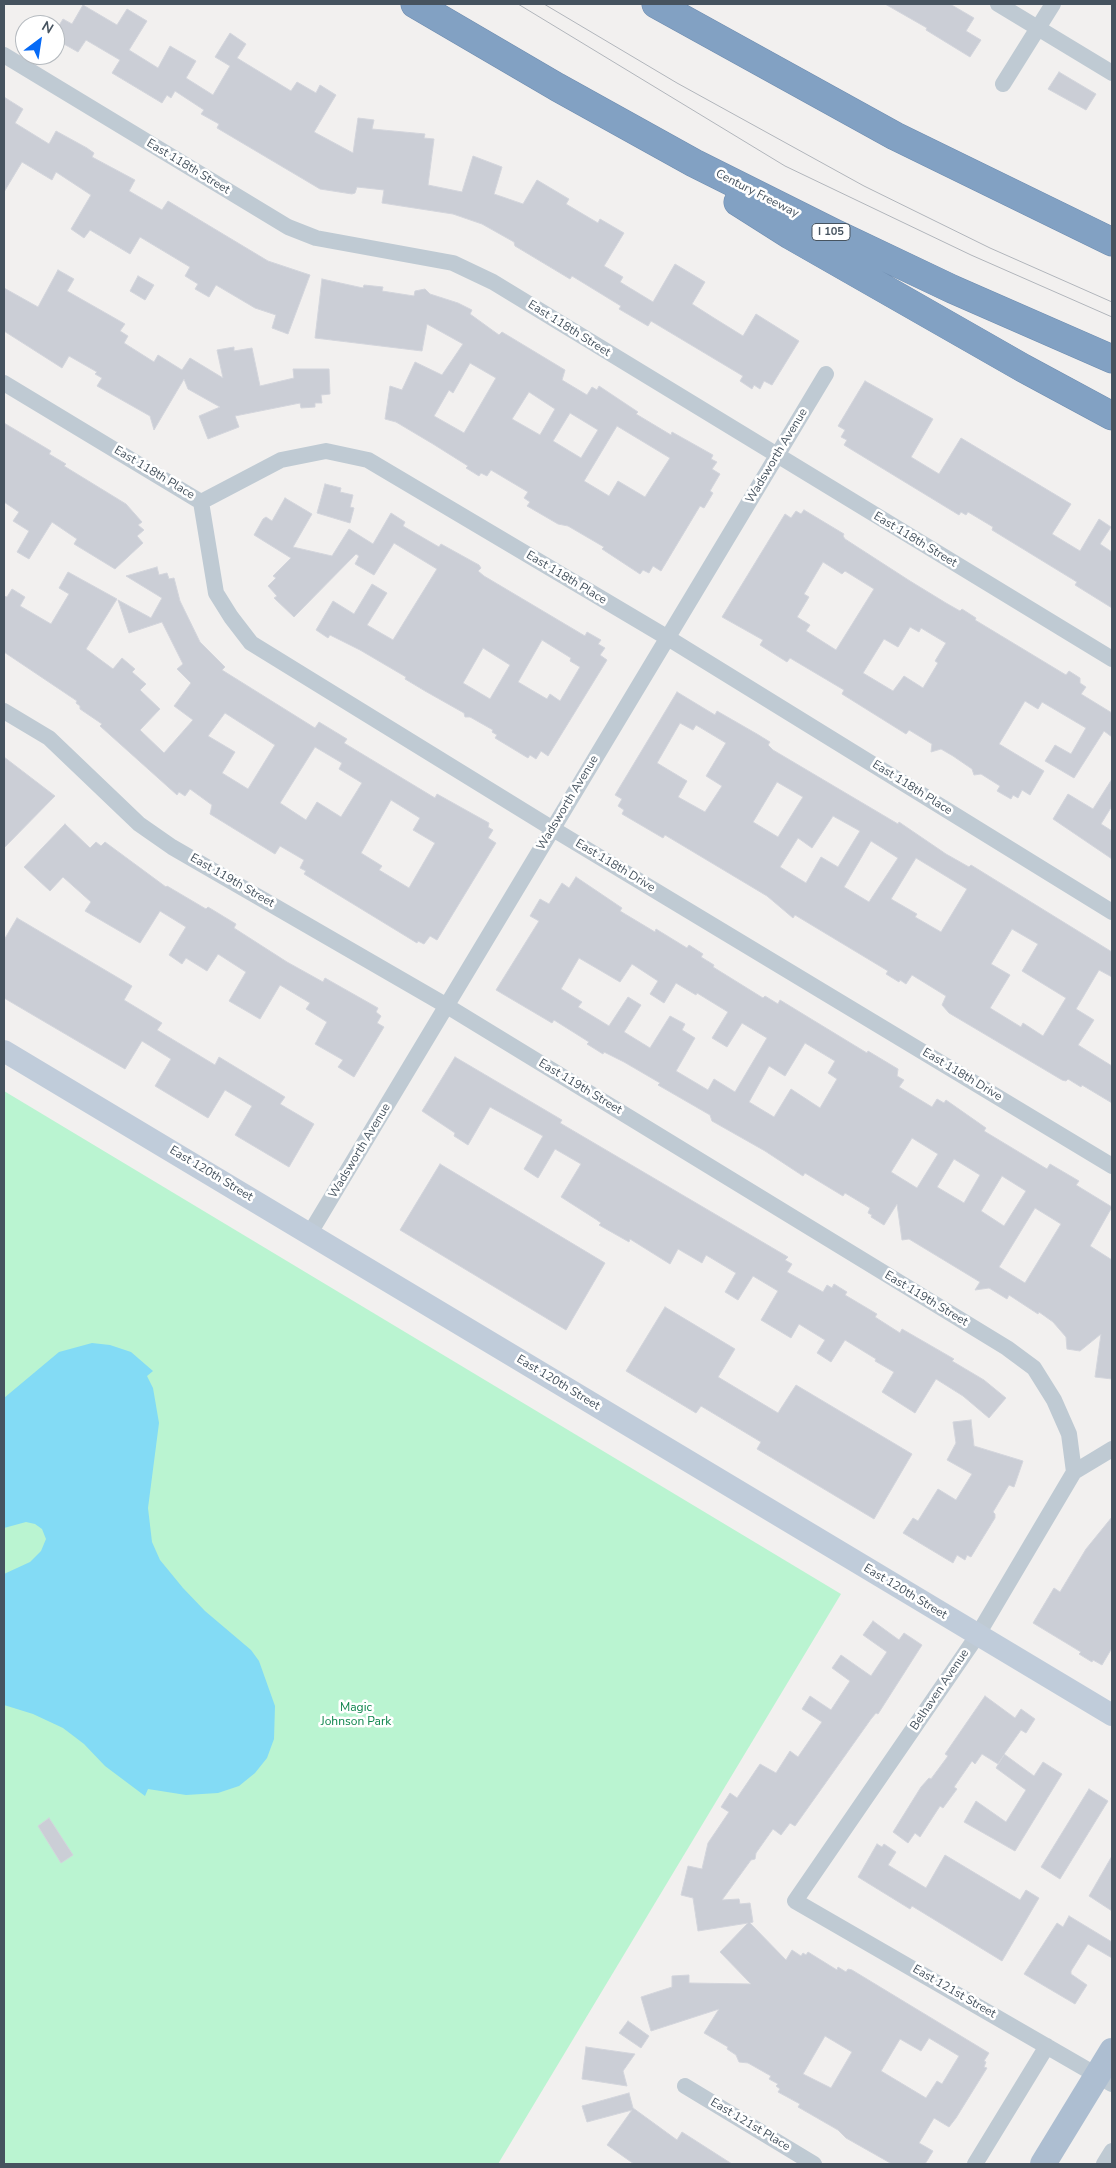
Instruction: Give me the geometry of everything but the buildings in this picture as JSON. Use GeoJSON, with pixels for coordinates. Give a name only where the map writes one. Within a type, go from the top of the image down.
{"type":"FeatureCollection","features":[{"type":"Feature","properties":{"kind":"highway","name":"Century Freeway"},"geometry":{"type":"LineString","coordinates":[[415,4],[557,87],[694,163],[952,289],[1112,359]]}},
{"type":"Feature","properties":{"kind":"highway"},"geometry":{"type":"LineString","coordinates":[[656,4],[895,136],[1055,216],[1112,242]]}},
{"type":"Feature","properties":{"kind":"highway"},"geometry":{"type":"LineString","coordinates":[[557,87],[790,235],[1023,368],[1112,416]]}},
{"type":"Feature","properties":{"kind":"highway"},"geometry":{"type":"LineString","coordinates":[[1055,216],[1112,233]]}},
{"type":"Feature","properties":{"kind":"main road"},"geometry":{"type":"LineString","coordinates":[[1043,2164],[1105,2079],[1112,2051]]}},
{"type":"Feature","properties":{"kind":"street"},"geometry":{"type":"LineString","coordinates":[[998,4],[1112,73]]}},
{"type":"Feature","properties":{"kind":"street"},"geometry":{"type":"LineString","coordinates":[[1003,84],[1053,4]]}},
{"type":"Feature","properties":{"kind":"street","name":"East 118th Street"},"geometry":{"type":"LineString","coordinates":[[4,55],[288,227],[316,238],[453,263],[494,282],[1112,659]]}},
{"type":"Feature","properties":{"kind":"street","name":"Wadsworth Avenue"},"geometry":{"type":"LineString","coordinates":[[310,1233],[826,374]]}},
{"type":"Feature","properties":{"kind":"street","name":"East 118th Place"},"geometry":{"type":"LineString","coordinates":[[4,383],[201,502],[281,460],[326,451],[368,460],[668,638],[1112,912]]}},
{"type":"Feature","properties":{"kind":"street","name":"East 118th Drive"},"geometry":{"type":"LineString","coordinates":[[201,502],[216,592],[230,617],[251,643],[553,829],[1112,1166]]}},
{"type":"Feature","properties":{"kind":"street","name":"East 119th Street"},"geometry":{"type":"LineString","coordinates":[[4,711],[49,738],[139,824],[172,847],[447,1006],[999,1343],[1034,1368],[1054,1400],[1068,1434],[1074,1472]]}},
{"type":"Feature","properties":{"kind":"street","name":"East 120th Street"},"geometry":{"type":"LineString","coordinates":[[4,1051],[310,1233],[977,1636],[1112,1715]]}},
{"type":"Feature","properties":{"kind":"street"},"geometry":{"type":"LineString","coordinates":[[1074,1472],[1112,1449]]}},
{"type":"Feature","properties":{"kind":"street","name":"Belhaven Avenue"},"geometry":{"type":"LineString","coordinates":[[795,1901],[977,1636],[1074,1472]]}},
{"type":"Feature","properties":{"kind":"street","name":"East 121st Street"},"geometry":{"type":"LineString","coordinates":[[795,1901],[1105,2079]]}},
{"type":"Feature","properties":{"kind":"street"},"geometry":{"type":"LineString","coordinates":[[975,2164],[1047,2046]]}},
{"type":"Feature","properties":{"kind":"street","name":"East 121st Place"},"geometry":{"type":"LineString","coordinates":[[685,2086],[814,2164]]}},
{"type":"Feature","properties":{"kind":"street"},"geometry":{"type":"LineString","coordinates":[[1104,2164],[1112,2151]]}},
{"type":"Feature","properties":{"kind":"green space","name":"Magic Johnson Park"},"geometry":{"type":"Polygon","coordinates":[[[4,1091],[841,1594],[498,2164],[4,2164],[4,1091]]]}},
{"type":"Feature","properties":{"kind":"water"},"geometry":{"type":"Polygon","coordinates":[[[92,1343],[110,1345],[131,1352],[153,1371],[147,1376],[153,1388],[159,1423],[148,1508],[152,1542],[160,1560],[183,1588],[205,1611],[251,1650],[259,1661],[275,1706],[274,1739],[267,1758],[255,1773],[239,1786],[218,1793],[186,1795],[148,1789],[145,1796],[105,1766],[84,1744],[63,1728],[33,1714],[4,1705],[4,1574],[30,1562],[41,1551],[46,1539],[42,1529],[35,1524],[26,1522],[4,1528],[4,1398],[59,1352],[92,1343]]]}},
{"type":"Feature","properties":{"kind":"tram line"},"geometry":{"type":"LineString","coordinates":[[518,4],[785,166],[971,255],[1112,317]]}},
{"type":"Feature","properties":{"kind":"tram line"},"geometry":{"type":"LineString","coordinates":[[544,4],[677,83],[864,186],[990,248],[1112,302]]}}]}
